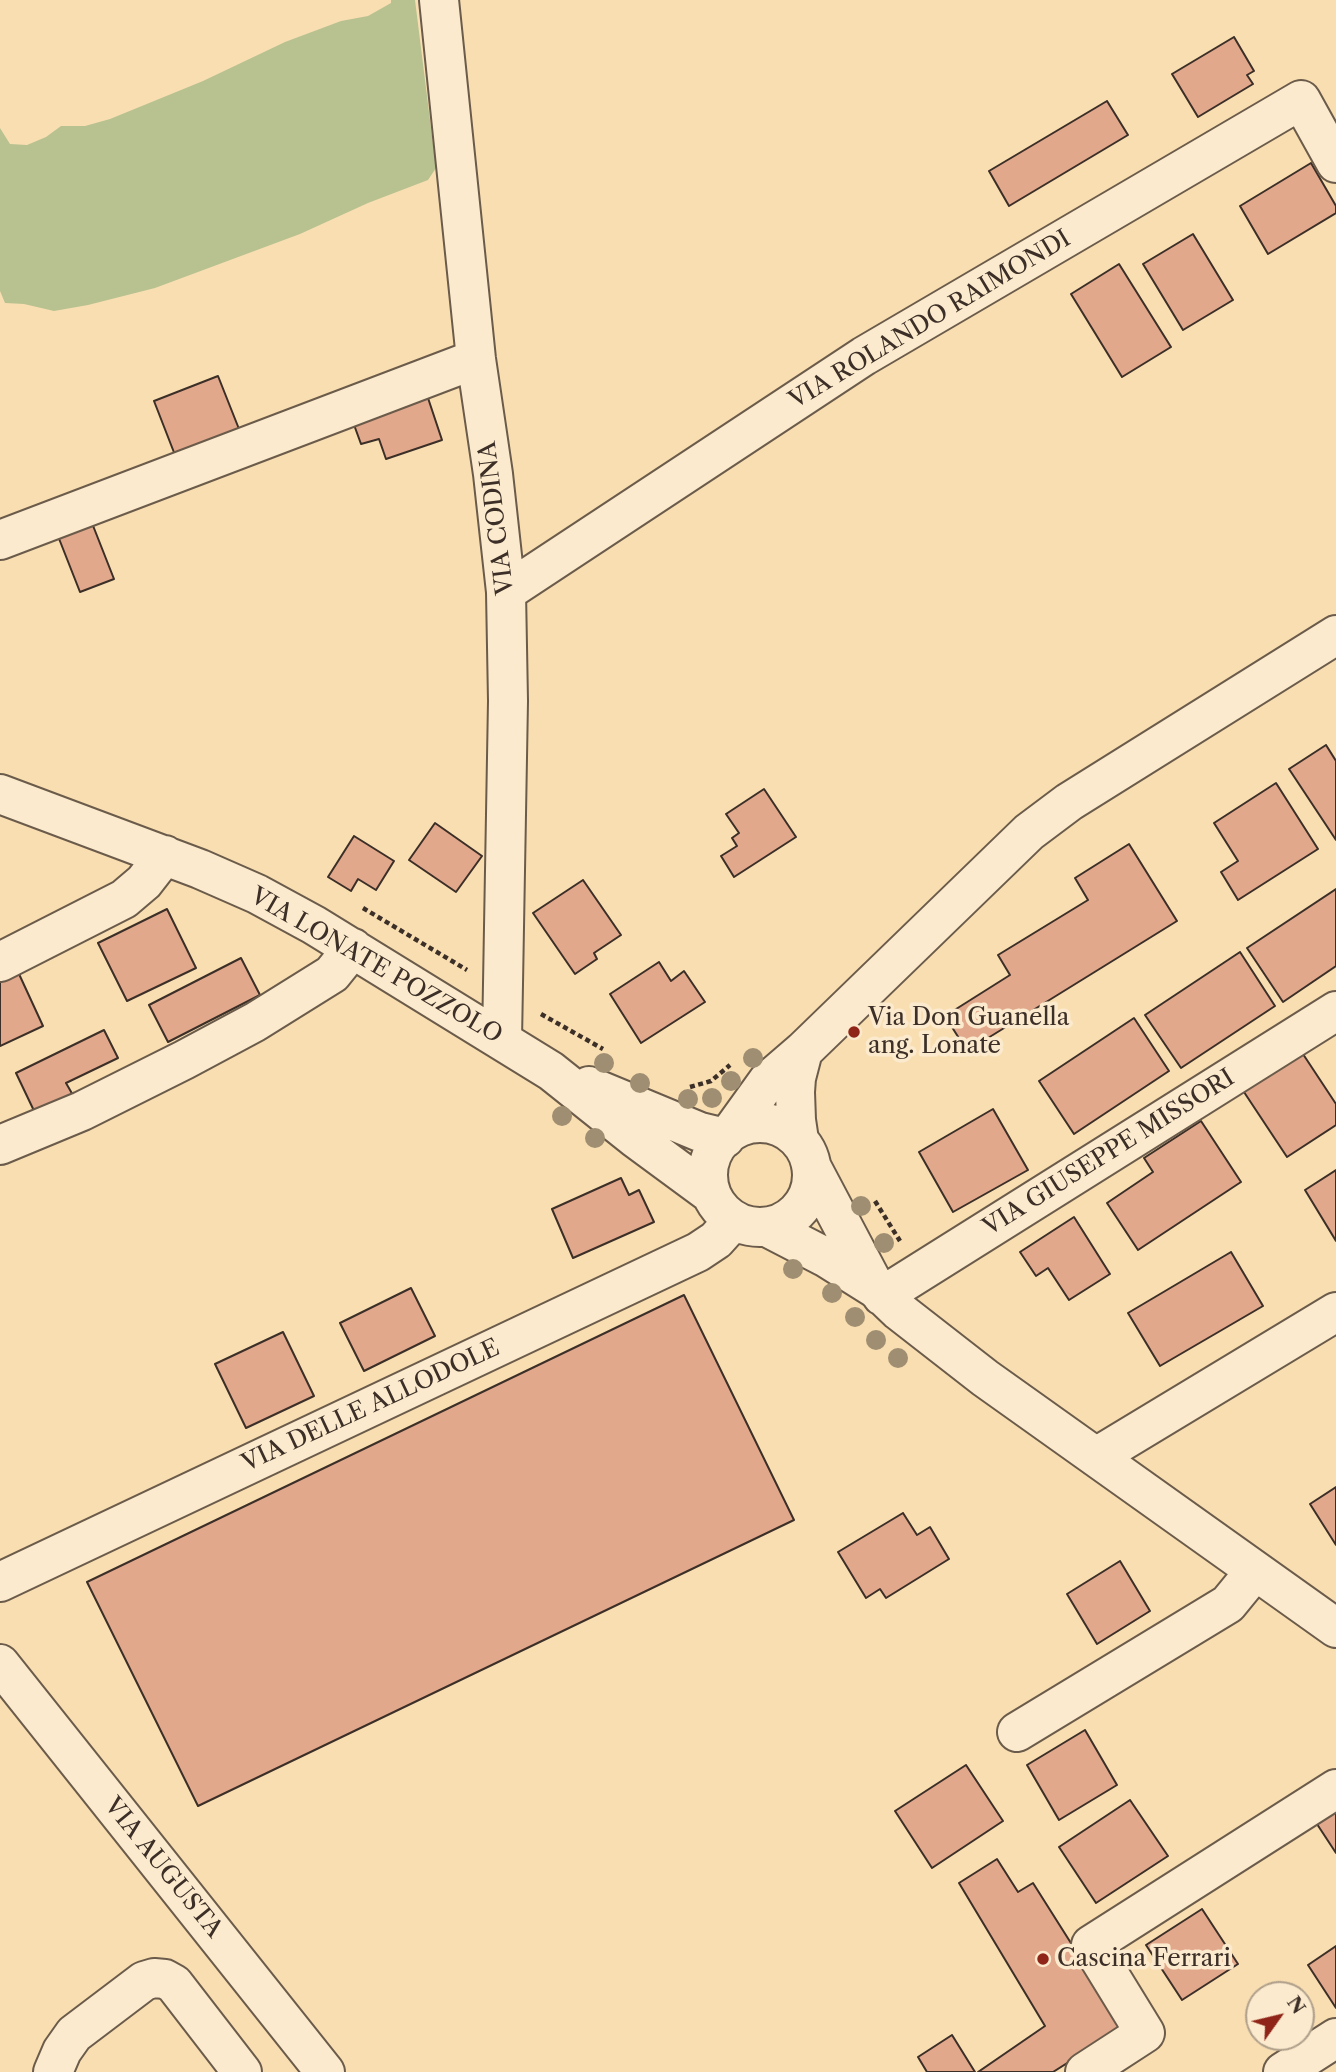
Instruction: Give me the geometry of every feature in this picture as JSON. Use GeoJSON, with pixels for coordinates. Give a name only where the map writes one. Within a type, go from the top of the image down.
{"type":"FeatureCollection","features":[{"type":"Feature","properties":{"kind":"street","name":"VIA CODINA"},"geometry":{"type":"LineString","coordinates":[[439,0],[476,359],[494,474],[506,592],[508,701],[502,1040]]}},
{"type":"Feature","properties":{"kind":"street","name":"VIA ROLANDO RAIMONDI"},"geometry":{"type":"LineString","coordinates":[[506,592],[864,356],[1301,100],[1336,163]]}},
{"type":"Feature","properties":{"kind":"street"},"geometry":{"type":"LineString","coordinates":[[0,540],[476,359]]}},
{"type":"Feature","properties":{"kind":"street"},"geometry":{"type":"LineString","coordinates":[[803,1051],[795,1092],[811,1185],[807,1199],[790,1217],[738,1214],[708,1177],[710,1159],[718,1144],[728,1135],[767,1082],[803,1051],[1029,832],[1069,802],[1336,635]]}},
{"type":"Feature","properties":{"kind":"street","name":"VIA LONATE POZZOLO"},"geometry":{"type":"LineString","coordinates":[[0,794],[165,855],[257,894],[353,948],[551,1071]]}},
{"type":"Feature","properties":{"kind":"street"},"geometry":{"type":"LineString","coordinates":[[0,962],[124,899],[144,881],[165,855]]}},
{"type":"Feature","properties":{"kind":"street"},"geometry":{"type":"LineString","coordinates":[[0,1145],[82,1111],[255,1022],[332,974],[353,948]]}},
{"type":"Feature","properties":{"kind":"street","name":"VIA GIUSEPPE MISSORI"},"geometry":{"type":"LineString","coordinates":[[879,1292],[1336,1011]]}},
{"type":"Feature","properties":{"kind":"street"},"geometry":{"type":"LineString","coordinates":[[551,1071],[700,1132],[728,1135],[746,1125],[764,1123],[780,1128],[805,1153],[879,1292]]}},
{"type":"Feature","properties":{"kind":"street"},"geometry":{"type":"LineString","coordinates":[[551,1071],[635,1138],[738,1214],[825,1257],[879,1292],[899,1311],[985,1378],[1336,1628]]}},
{"type":"Feature","properties":{"kind":"street","name":"VIA DELLE ALLODOLE"},"geometry":{"type":"LineString","coordinates":[[0,1582],[698,1252],[716,1240],[738,1214]]}},
{"type":"Feature","properties":{"kind":"street"},"geometry":{"type":"LineString","coordinates":[[1096,1457],[1336,1312]]}},
{"type":"Feature","properties":{"kind":"street"},"geometry":{"type":"LineString","coordinates":[[1017,1732],[1228,1604],[1255,1571]]}},
{"type":"Feature","properties":{"kind":"street","name":"VIA AUGUSTA"},"geometry":{"type":"LineString","coordinates":[[0,1664],[325,2072]]}},
{"type":"Feature","properties":{"kind":"street"},"geometry":{"type":"LineString","coordinates":[[1085,2072],[1145,2033],[1091,1945],[1336,1789]]}},
{"type":"Feature","properties":{"kind":"street"},"geometry":{"type":"LineString","coordinates":[[52,2072],[74,2034],[144,1981],[154,1978],[165,1979],[174,1984],[242,2072]]}},
{"type":"Feature","properties":{"kind":"street"},"geometry":{"type":"LineString","coordinates":[[1283,2072],[1336,2038]]}},
{"type":"Feature","properties":{"kind":"path"},"geometry":{"type":"LineString","coordinates":[[537,1012],[612,1055]]}},
{"type":"Feature","properties":{"kind":"path"},"geometry":{"type":"LineString","coordinates":[[682,1087],[697,1086],[710,1081],[737,1058]]}},
{"type":"Feature","properties":{"kind":"green space"},"geometry":{"type":"Polygon","coordinates":[[[391,0],[415,0],[436,168],[428,180],[368,203],[300,234],[155,288],[54,311],[5,303],[0,291],[0,128],[10,144],[27,145],[46,137],[61,126],[85,126],[110,119],[203,81],[285,42],[341,21],[368,16],[391,3],[391,0]]]}},
{"type":"Feature","properties":{"kind":"building"},"geometry":{"type":"Polygon","coordinates":[[[1234,37],[1254,71],[1247,75],[1253,84],[1198,117],[1172,74],[1234,37]]]}},
{"type":"Feature","properties":{"kind":"building"},"geometry":{"type":"Polygon","coordinates":[[[1107,101],[1128,135],[1009,206],[989,171],[1107,101]]]}},
{"type":"Feature","properties":{"kind":"building"},"geometry":{"type":"Polygon","coordinates":[[[1311,163],[1336,206],[1336,213],[1268,254],[1240,206],[1311,163]]]}},
{"type":"Feature","properties":{"kind":"building"},"geometry":{"type":"Polygon","coordinates":[[[1193,234],[1233,300],[1183,330],[1143,264],[1193,234]]]}},
{"type":"Feature","properties":{"kind":"building"},"geometry":{"type":"Polygon","coordinates":[[[1119,264],[1171,347],[1122,377],[1071,294],[1119,264]]]}},
{"type":"Feature","properties":{"kind":"building"},"geometry":{"type":"Polygon","coordinates":[[[218,376],[239,429],[175,455],[154,401],[218,376]]]}},
{"type":"Feature","properties":{"kind":"building"},"geometry":{"type":"Polygon","coordinates":[[[424,386],[442,440],[386,459],[379,439],[361,444],[349,411],[424,386]]]}},
{"type":"Feature","properties":{"kind":"building"},"geometry":{"type":"Polygon","coordinates":[[[90,518],[114,579],[80,592],[56,531],[90,518]]]}},
{"type":"Feature","properties":{"kind":"building"},"geometry":{"type":"Polygon","coordinates":[[[1326,745],[1336,761],[1336,840],[1289,769],[1326,745]]]}},
{"type":"Feature","properties":{"kind":"building"},"geometry":{"type":"Polygon","coordinates":[[[1276,783],[1318,849],[1238,900],[1221,872],[1238,861],[1214,823],[1276,783]]]}},
{"type":"Feature","properties":{"kind":"building"},"geometry":{"type":"Polygon","coordinates":[[[764,789],[796,837],[734,877],[721,856],[737,846],[732,838],[739,833],[726,814],[764,789]]]}},
{"type":"Feature","properties":{"kind":"building"},"geometry":{"type":"Polygon","coordinates":[[[435,823],[482,856],[456,892],[409,860],[435,823]]]}},
{"type":"Feature","properties":{"kind":"building"},"geometry":{"type":"Polygon","coordinates":[[[354,836],[394,861],[376,890],[358,879],[351,891],[328,877],[354,836]]]}},
{"type":"Feature","properties":{"kind":"building"},"geometry":{"type":"Polygon","coordinates":[[[1129,844],[1177,921],[967,1051],[945,1016],[1010,975],[998,955],[1088,900],[1075,878],[1129,844]]]}},
{"type":"Feature","properties":{"kind":"building"},"geometry":{"type":"Polygon","coordinates":[[[583,880],[621,935],[594,953],[597,959],[575,974],[533,913],[583,880]]]}},
{"type":"Feature","properties":{"kind":"building"},"geometry":{"type":"Polygon","coordinates":[[[1336,889],[1336,966],[1283,1002],[1247,948],[1336,889]]]}},
{"type":"Feature","properties":{"kind":"building"},"geometry":{"type":"Polygon","coordinates":[[[167,909],[196,968],[127,1001],[98,943],[167,909]]]}},
{"type":"Feature","properties":{"kind":"building"},"geometry":{"type":"Polygon","coordinates":[[[1240,952],[1275,1006],[1181,1068],[1145,1015],[1240,952]]]}},
{"type":"Feature","properties":{"kind":"building"},"geometry":{"type":"Polygon","coordinates":[[[241,958],[260,995],[168,1042],[149,1005],[241,958]]]}},
{"type":"Feature","properties":{"kind":"building"},"geometry":{"type":"Polygon","coordinates":[[[659,962],[671,981],[684,971],[705,1002],[641,1043],[610,994],[659,962]]]}},
{"type":"Feature","properties":{"kind":"building"},"geometry":{"type":"Polygon","coordinates":[[[19,974],[43,1026],[0,1046],[0,982],[19,974]]]}},
{"type":"Feature","properties":{"kind":"building"},"geometry":{"type":"Polygon","coordinates":[[[1134,1018],[1169,1071],[1074,1134],[1039,1081],[1134,1018]]]}},
{"type":"Feature","properties":{"kind":"building"},"geometry":{"type":"Polygon","coordinates":[[[104,1030],[118,1058],[66,1083],[74,1097],[36,1115],[16,1073],[104,1030]]]}},
{"type":"Feature","properties":{"kind":"building"},"geometry":{"type":"Polygon","coordinates":[[[1299,1048],[1336,1104],[1336,1125],[1287,1157],[1240,1086],[1299,1048]]]}},
{"type":"Feature","properties":{"kind":"building"},"geometry":{"type":"Polygon","coordinates":[[[993,1109],[1028,1170],[953,1212],[919,1152],[993,1109]]]}},
{"type":"Feature","properties":{"kind":"building"},"geometry":{"type":"Polygon","coordinates":[[[1201,1121],[1241,1182],[1138,1250],[1107,1203],[1153,1172],[1144,1158],[1201,1121]]]}},
{"type":"Feature","properties":{"kind":"building"},"geometry":{"type":"Polygon","coordinates":[[[1336,1170],[1336,1241],[1305,1190],[1336,1170]]]}},
{"type":"Feature","properties":{"kind":"building"},"geometry":{"type":"Polygon","coordinates":[[[621,1178],[629,1195],[639,1190],[654,1222],[573,1258],[552,1209],[621,1178]]]}},
{"type":"Feature","properties":{"kind":"building"},"geometry":{"type":"Polygon","coordinates":[[[1074,1217],[1110,1274],[1069,1300],[1048,1268],[1036,1276],[1020,1252],[1074,1217]]]}},
{"type":"Feature","properties":{"kind":"building"},"geometry":{"type":"Polygon","coordinates":[[[1231,1252],[1263,1306],[1160,1366],[1128,1313],[1231,1252]]]}},
{"type":"Feature","properties":{"kind":"building"},"geometry":{"type":"Polygon","coordinates":[[[411,1288],[435,1336],[364,1371],[340,1323],[411,1288]]]}},
{"type":"Feature","properties":{"kind":"building"},"geometry":{"type":"Polygon","coordinates":[[[684,1295],[794,1520],[198,1806],[87,1582],[684,1295]]]}},
{"type":"Feature","properties":{"kind":"building"},"geometry":{"type":"Polygon","coordinates":[[[283,1332],[314,1396],[246,1428],[215,1364],[283,1332]]]}},
{"type":"Feature","properties":{"kind":"building"},"geometry":{"type":"Polygon","coordinates":[[[1336,1487],[1336,1545],[1310,1504],[1336,1487]]]}},
{"type":"Feature","properties":{"kind":"building"},"geometry":{"type":"Polygon","coordinates":[[[903,1513],[917,1535],[930,1527],[949,1559],[886,1598],[880,1589],[866,1598],[838,1552],[903,1513]]]}},
{"type":"Feature","properties":{"kind":"building"},"geometry":{"type":"Polygon","coordinates":[[[1120,1561],[1150,1611],[1097,1644],[1067,1594],[1120,1561]]]}},
{"type":"Feature","properties":{"kind":"building"},"geometry":{"type":"Polygon","coordinates":[[[1085,1730],[1117,1785],[1059,1820],[1027,1765],[1085,1730]]]}},
{"type":"Feature","properties":{"kind":"building"},"geometry":{"type":"Polygon","coordinates":[[[966,1765],[1003,1821],[932,1868],[895,1811],[966,1765]]]}},
{"type":"Feature","properties":{"kind":"building"},"geometry":{"type":"Polygon","coordinates":[[[1130,1800],[1168,1856],[1096,1903],[1059,1847],[1130,1800]]]}},
{"type":"Feature","properties":{"kind":"building"},"geometry":{"type":"Polygon","coordinates":[[[1336,1803],[1336,1853],[1313,1818],[1336,1803]]]}},
{"type":"Feature","properties":{"kind":"building","name":"Cascina Ferrari"},"geometry":{"type":"Polygon","coordinates":[[[997,1859],[1018,1892],[1033,1883],[1124,2027],[1053,2072],[978,2072],[1045,2026],[959,1883],[997,1859]]]}},
{"type":"Feature","properties":{"kind":"building"},"geometry":{"type":"Polygon","coordinates":[[[1202,1909],[1238,1964],[1182,2000],[1146,1945],[1202,1909]]]}},
{"type":"Feature","properties":{"kind":"building"},"geometry":{"type":"Polygon","coordinates":[[[1336,1946],[1336,2008],[1308,1965],[1336,1946]]]}},
{"type":"Feature","properties":{"kind":"building"},"geometry":{"type":"Polygon","coordinates":[[[952,2035],[975,2072],[927,2072],[918,2057],[952,2035]]]}},
{"type":"Feature","properties":{"kind":"place","name":"Via Don Guanella ang. Lonate"},"geometry":{"type":"Point","coordinates":[854,1032]}},
{"type":"Feature","properties":{"kind":"place","name":"Cascina Ferrari"},"geometry":{"type":"Point","coordinates":[1043,1959]}}]}
